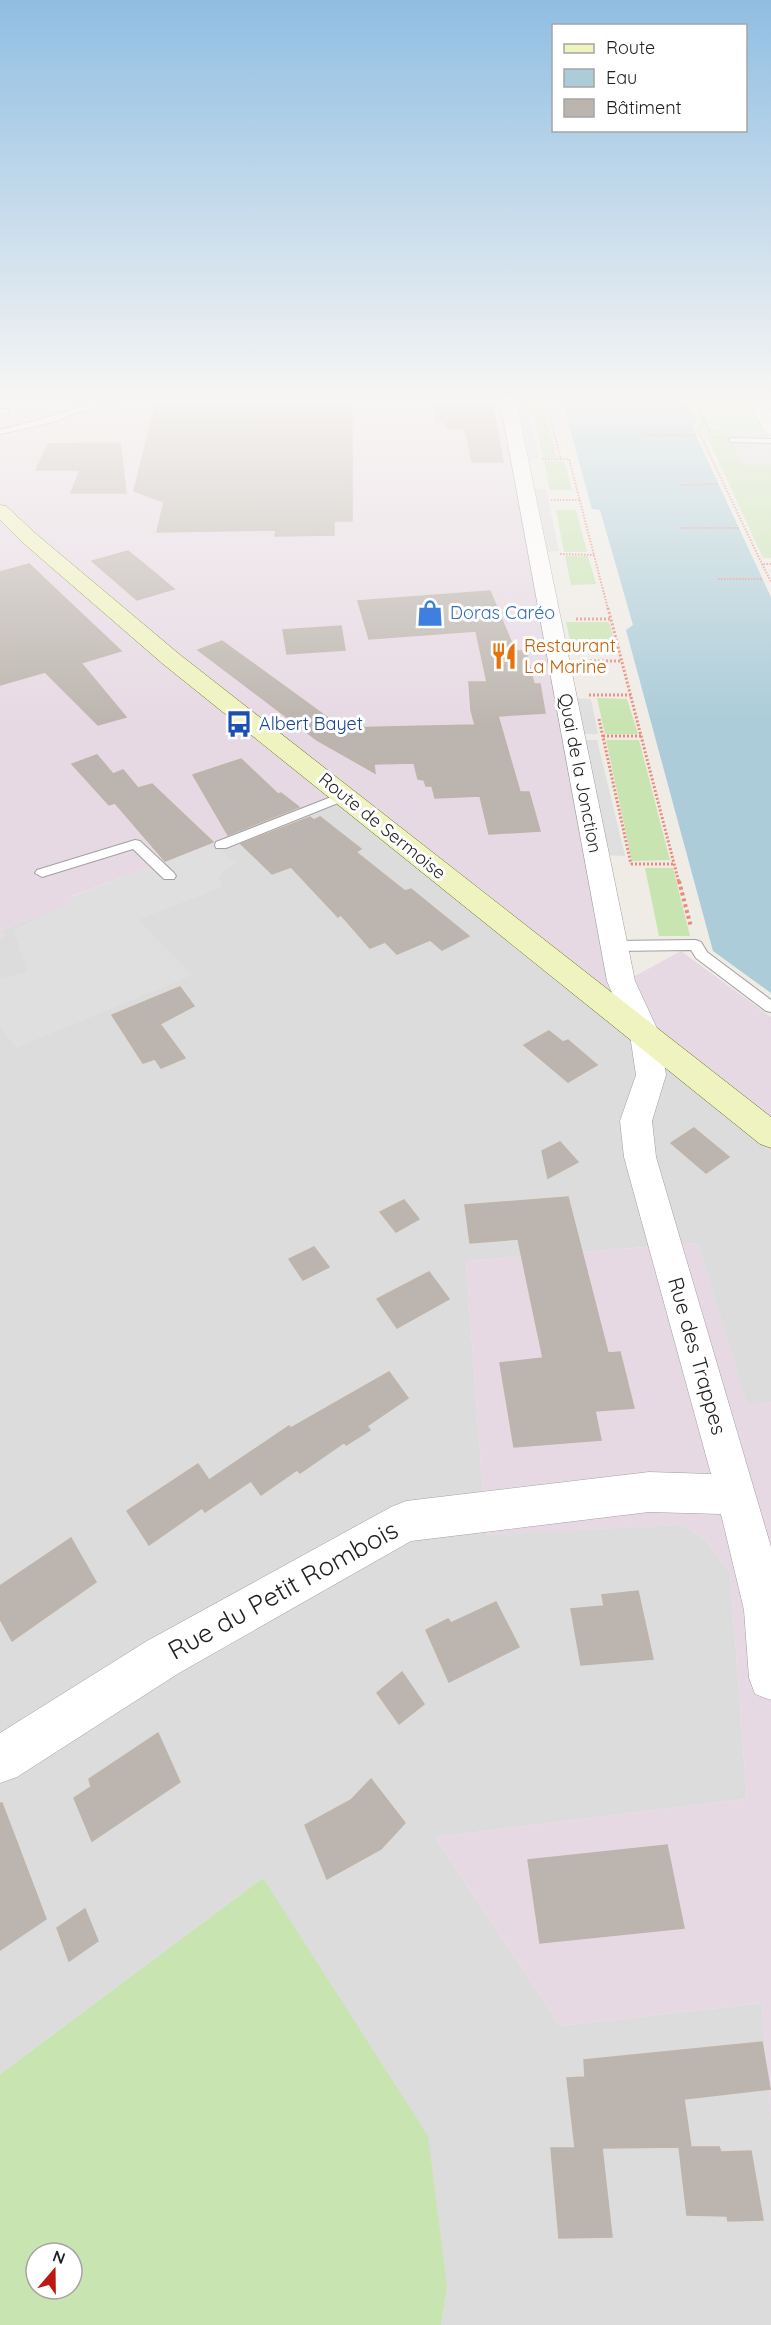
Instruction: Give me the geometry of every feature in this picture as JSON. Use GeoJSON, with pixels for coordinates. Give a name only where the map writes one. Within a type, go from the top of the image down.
{"type":"FeatureCollection","features":[{"type":"Feature","properties":{"kind":"main road","name":"Route de Sermoise"},"geometry":{"type":"LineString","coordinates":[[1,512],[171,659],[771,1135]]}},
{"type":"Feature","properties":{"kind":"street","name":"Quai de la Jonction"},"geometry":{"type":"LineString","coordinates":[[529,508],[621,981],[645,1035]]}},
{"type":"Feature","properties":{"kind":"street","name":"Rue des Trappes"},"geometry":{"type":"LineString","coordinates":[[645,1035],[651,1075],[636,1121],[640,1157],[737,1495],[766,1610],[771,1678]]}},
{"type":"Feature","properties":{"kind":"street","name":"Rue du Petit Rombois"},"geometry":{"type":"LineString","coordinates":[[0,1760],[163,1657],[406,1521],[649,1492],[737,1495]]}},
{"type":"Feature","properties":{"kind":"lane"},"geometry":{"type":"LineString","coordinates":[[221,845],[344,796]]}},
{"type":"Feature","properties":{"kind":"lane"},"geometry":{"type":"LineString","coordinates":[[42,873],[135,844],[169,876]]}},
{"type":"Feature","properties":{"kind":"lane"},"geometry":{"type":"LineString","coordinates":[[614,946],[696,945],[701,956],[771,1007]]}},
{"type":"Feature","properties":{"kind":"path"},"geometry":{"type":"LineString","coordinates":[[582,508],[696,945]]}},
{"type":"Feature","properties":{"kind":"path"},"geometry":{"type":"LineString","coordinates":[[735,508],[771,582]]}},
{"type":"Feature","properties":{"kind":"path"},"geometry":{"type":"LineString","coordinates":[[680,528],[739,528]]}},
{"type":"Feature","properties":{"kind":"path"},"geometry":{"type":"LineString","coordinates":[[538,554],[594,555]]}},
{"type":"Feature","properties":{"kind":"path"},"geometry":{"type":"LineString","coordinates":[[762,564],[771,564]]}},
{"type":"Feature","properties":{"kind":"path"},"geometry":{"type":"LineString","coordinates":[[718,579],[762,579]]}},
{"type":"Feature","properties":{"kind":"path"},"geometry":{"type":"LineString","coordinates":[[576,619],[611,620]]}},
{"type":"Feature","properties":{"kind":"path"},"geometry":{"type":"LineString","coordinates":[[557,661],[622,661]]}},
{"type":"Feature","properties":{"kind":"path"},"geometry":{"type":"LineString","coordinates":[[593,695],[596,705]]}},
{"type":"Feature","properties":{"kind":"path"},"geometry":{"type":"LineString","coordinates":[[598,716],[631,864]]}},
{"type":"Feature","properties":{"kind":"path"},"geometry":{"type":"LineString","coordinates":[[572,736],[642,736]]}},
{"type":"Feature","properties":{"kind":"path"},"geometry":{"type":"LineString","coordinates":[[598,865],[675,864]]}},
{"type":"Feature","properties":{"kind":"shaded area"},"geometry":{"type":"Polygon","coordinates":[[[0,508],[529,508],[614,946],[635,976],[681,951],[771,1017],[771,1152],[332,797],[209,846],[71,896],[75,903],[1,930],[4,936],[0,938],[0,508]]]}},
{"type":"Feature","properties":{"kind":"shaded area"},"geometry":{"type":"Polygon","coordinates":[[[536,508],[550,508],[559,551],[545,552],[536,508]]]}},
{"type":"Feature","properties":{"kind":"shaded area"},"geometry":{"type":"Polygon","coordinates":[[[575,698],[591,699],[598,734],[582,734],[575,698]]]}},
{"type":"Feature","properties":{"kind":"shaded area"},"geometry":{"type":"Polygon","coordinates":[[[583,740],[597,740],[625,856],[606,855],[583,740]]]}},
{"type":"Feature","properties":{"kind":"shaded area"},"geometry":{"type":"Polygon","coordinates":[[[332,796],[771,1152],[771,1402],[747,1405],[698,1243],[466,1261],[486,1534],[680,1525],[705,1539],[730,1572],[747,1799],[435,1837],[560,2026],[762,2003],[771,2119],[771,2325],[441,2325],[447,2287],[263,1878],[0,2074],[0,938],[4,936],[1,930],[74,903],[70,897],[209,846],[332,796]]]}},
{"type":"Feature","properties":{"kind":"shaded area"},"geometry":{"type":"Polygon","coordinates":[[[209,846],[222,851],[236,864],[223,871],[219,879],[222,887],[138,920],[192,975],[16,1048],[0,1026],[0,978],[27,972],[13,929],[74,903],[70,897],[209,846]]]}},
{"type":"Feature","properties":{"kind":"shaded area"},"geometry":{"type":"Polygon","coordinates":[[[698,1243],[747,1404],[771,1402],[771,2119],[762,2003],[560,2026],[435,1837],[747,1799],[730,1572],[705,1539],[680,1525],[486,1535],[466,1261],[698,1243]]]}},
{"type":"Feature","properties":{"kind":"green space"},"geometry":{"type":"Polygon","coordinates":[[[740,508],[771,508],[771,558],[763,558],[740,508]]]}},
{"type":"Feature","properties":{"kind":"green space"},"geometry":{"type":"Polygon","coordinates":[[[556,510],[576,510],[587,552],[564,552],[556,510]]]}},
{"type":"Feature","properties":{"kind":"green space"},"geometry":{"type":"Polygon","coordinates":[[[565,556],[588,556],[596,584],[571,585],[565,556]]]}},
{"type":"Feature","properties":{"kind":"green space"},"geometry":{"type":"Polygon","coordinates":[[[566,622],[609,622],[616,647],[578,647],[578,650],[572,650],[566,622]]]}},
{"type":"Feature","properties":{"kind":"green space"},"geometry":{"type":"Polygon","coordinates":[[[597,698],[627,699],[638,734],[605,734],[597,698]]]}},
{"type":"Feature","properties":{"kind":"green space"},"geometry":{"type":"Polygon","coordinates":[[[606,740],[639,740],[670,860],[632,861],[606,740]]]}},
{"type":"Feature","properties":{"kind":"green space"},"geometry":{"type":"Polygon","coordinates":[[[645,868],[673,868],[690,936],[659,936],[645,868]]]}},
{"type":"Feature","properties":{"kind":"green space"},"geometry":{"type":"Polygon","coordinates":[[[263,1878],[428,2136],[447,2287],[441,2325],[0,2325],[0,2074],[263,1878]]]}},
{"type":"Feature","properties":{"kind":"water"},"geometry":{"type":"Polygon","coordinates":[[[730,508],[771,597],[771,993],[713,951],[626,630],[633,625],[600,510],[592,509],[730,508]]]}},
{"type":"Feature","properties":{"kind":"building"},"geometry":{"type":"Polygon","coordinates":[[[162,508],[352,508],[352,521],[334,521],[334,535],[275,536],[276,530],[157,532],[162,508]]]}},
{"type":"Feature","properties":{"kind":"building"},"geometry":{"type":"Polygon","coordinates":[[[128,551],[174,589],[137,600],[92,561],[128,551]]]}},
{"type":"Feature","properties":{"kind":"building"},"geometry":{"type":"Polygon","coordinates":[[[29,564],[121,651],[81,663],[126,717],[98,725],[45,672],[0,685],[0,572],[29,564]]]}},
{"type":"Feature","properties":{"kind":"building"},"geometry":{"type":"Polygon","coordinates":[[[490,591],[515,651],[526,651],[534,684],[540,684],[545,713],[498,716],[520,792],[529,792],[540,831],[489,834],[480,796],[435,798],[432,786],[426,786],[424,780],[418,779],[414,763],[374,764],[375,773],[317,740],[198,650],[222,641],[342,728],[475,725],[471,710],[469,682],[487,682],[476,631],[369,639],[358,601],[490,591]]]}},
{"type":"Feature","properties":{"kind":"building"},"geometry":{"type":"Polygon","coordinates":[[[341,626],[345,650],[287,654],[283,630],[341,626]]]}},
{"type":"Feature","properties":{"kind":"building"},"geometry":{"type":"Polygon","coordinates":[[[97,755],[113,774],[123,770],[138,788],[152,784],[213,842],[165,861],[115,803],[109,805],[72,764],[97,755]]]}},
{"type":"Feature","properties":{"kind":"building"},"geometry":{"type":"Polygon","coordinates":[[[241,759],[278,794],[281,793],[299,807],[228,835],[193,775],[241,759]]]}},
{"type":"Feature","properties":{"kind":"building"},"geometry":{"type":"Polygon","coordinates":[[[310,817],[314,820],[320,817],[361,849],[356,852],[405,891],[411,889],[469,936],[442,950],[430,940],[397,954],[385,942],[370,948],[341,915],[338,917],[291,867],[272,874],[241,844],[310,817]]]}},
{"type":"Feature","properties":{"kind":"building"},"geometry":{"type":"Polygon","coordinates":[[[180,987],[194,1006],[160,1024],[185,1058],[161,1068],[155,1059],[143,1063],[112,1015],[180,987]]]}},
{"type":"Feature","properties":{"kind":"building"},"geometry":{"type":"Polygon","coordinates":[[[549,1031],[563,1042],[568,1040],[597,1065],[568,1082],[524,1045],[549,1031]]]}},
{"type":"Feature","properties":{"kind":"building"},"geometry":{"type":"Polygon","coordinates":[[[694,1128],[729,1157],[706,1173],[671,1143],[694,1128]]]}},
{"type":"Feature","properties":{"kind":"building"},"geometry":{"type":"Polygon","coordinates":[[[560,1142],[578,1162],[548,1178],[542,1151],[560,1142]]]}},
{"type":"Feature","properties":{"kind":"building"},"geometry":{"type":"Polygon","coordinates":[[[568,1197],[608,1353],[620,1352],[634,1408],[595,1411],[601,1440],[514,1447],[500,1363],[543,1358],[518,1239],[470,1243],[465,1205],[568,1197]]]}},
{"type":"Feature","properties":{"kind":"building"},"geometry":{"type":"Polygon","coordinates":[[[404,1200],[419,1219],[396,1232],[380,1212],[404,1200]]]}},
{"type":"Feature","properties":{"kind":"building"},"geometry":{"type":"Polygon","coordinates":[[[314,1247],[329,1267],[303,1280],[289,1259],[314,1247]]]}},
{"type":"Feature","properties":{"kind":"building"},"geometry":{"type":"Polygon","coordinates":[[[429,1272],[449,1299],[397,1328],[377,1299],[429,1272]]]}},
{"type":"Feature","properties":{"kind":"building"},"geometry":{"type":"Polygon","coordinates":[[[389,1372],[408,1398],[367,1426],[370,1430],[346,1445],[345,1442],[300,1473],[297,1470],[261,1495],[251,1481],[205,1512],[202,1508],[149,1545],[127,1511],[198,1464],[209,1480],[289,1426],[291,1428],[389,1372]]]}},
{"type":"Feature","properties":{"kind":"building"},"geometry":{"type":"Polygon","coordinates":[[[71,1538],[96,1582],[12,1641],[0,1619],[0,1586],[71,1538]]]}},
{"type":"Feature","properties":{"kind":"building"},"geometry":{"type":"Polygon","coordinates":[[[638,1591],[653,1659],[581,1665],[571,1609],[604,1606],[602,1595],[638,1591]]]}},
{"type":"Feature","properties":{"kind":"building"},"geometry":{"type":"Polygon","coordinates":[[[496,1602],[519,1647],[449,1682],[426,1630],[448,1619],[451,1623],[496,1602]]]}},
{"type":"Feature","properties":{"kind":"building"},"geometry":{"type":"Polygon","coordinates":[[[402,1672],[424,1704],[399,1724],[377,1693],[402,1672]]]}},
{"type":"Feature","properties":{"kind":"building"},"geometry":{"type":"Polygon","coordinates":[[[158,1733],[180,1782],[92,1841],[74,1798],[91,1787],[89,1779],[158,1733]]]}},
{"type":"Feature","properties":{"kind":"building"},"geometry":{"type":"Polygon","coordinates":[[[371,1779],[405,1823],[381,1849],[327,1879],[305,1825],[351,1800],[371,1779]]]}},
{"type":"Feature","properties":{"kind":"building"},"geometry":{"type":"Polygon","coordinates":[[[0,1803],[2,1803],[46,1919],[0,1950],[0,1803]]]}},
{"type":"Feature","properties":{"kind":"building"},"geometry":{"type":"Polygon","coordinates":[[[667,1845],[684,1928],[540,1943],[528,1860],[667,1845]]]}},
{"type":"Feature","properties":{"kind":"building"},"geometry":{"type":"Polygon","coordinates":[[[85,1909],[98,1941],[69,1961],[57,1928],[85,1909]]]}},
{"type":"Feature","properties":{"kind":"building"},"geometry":{"type":"Polygon","coordinates":[[[762,2042],[770,2089],[684,2099],[691,2147],[719,2147],[721,2152],[751,2151],[763,2220],[728,2221],[727,2216],[687,2215],[679,2147],[602,2148],[612,2237],[559,2238],[551,2148],[575,2148],[567,2078],[585,2077],[584,2060],[762,2042]]]}},
{"type":"Feature","properties":{"kind":"place","name":"Doras Caréo"},"geometry":{"type":"Point","coordinates":[430,613]}},
{"type":"Feature","properties":{"kind":"place","name":"Restaurant La Marine"},"geometry":{"type":"Point","coordinates":[504,656]}},
{"type":"Feature","properties":{"kind":"place","name":"Albert Bayet"},"geometry":{"type":"Point","coordinates":[239,724]}}]}
